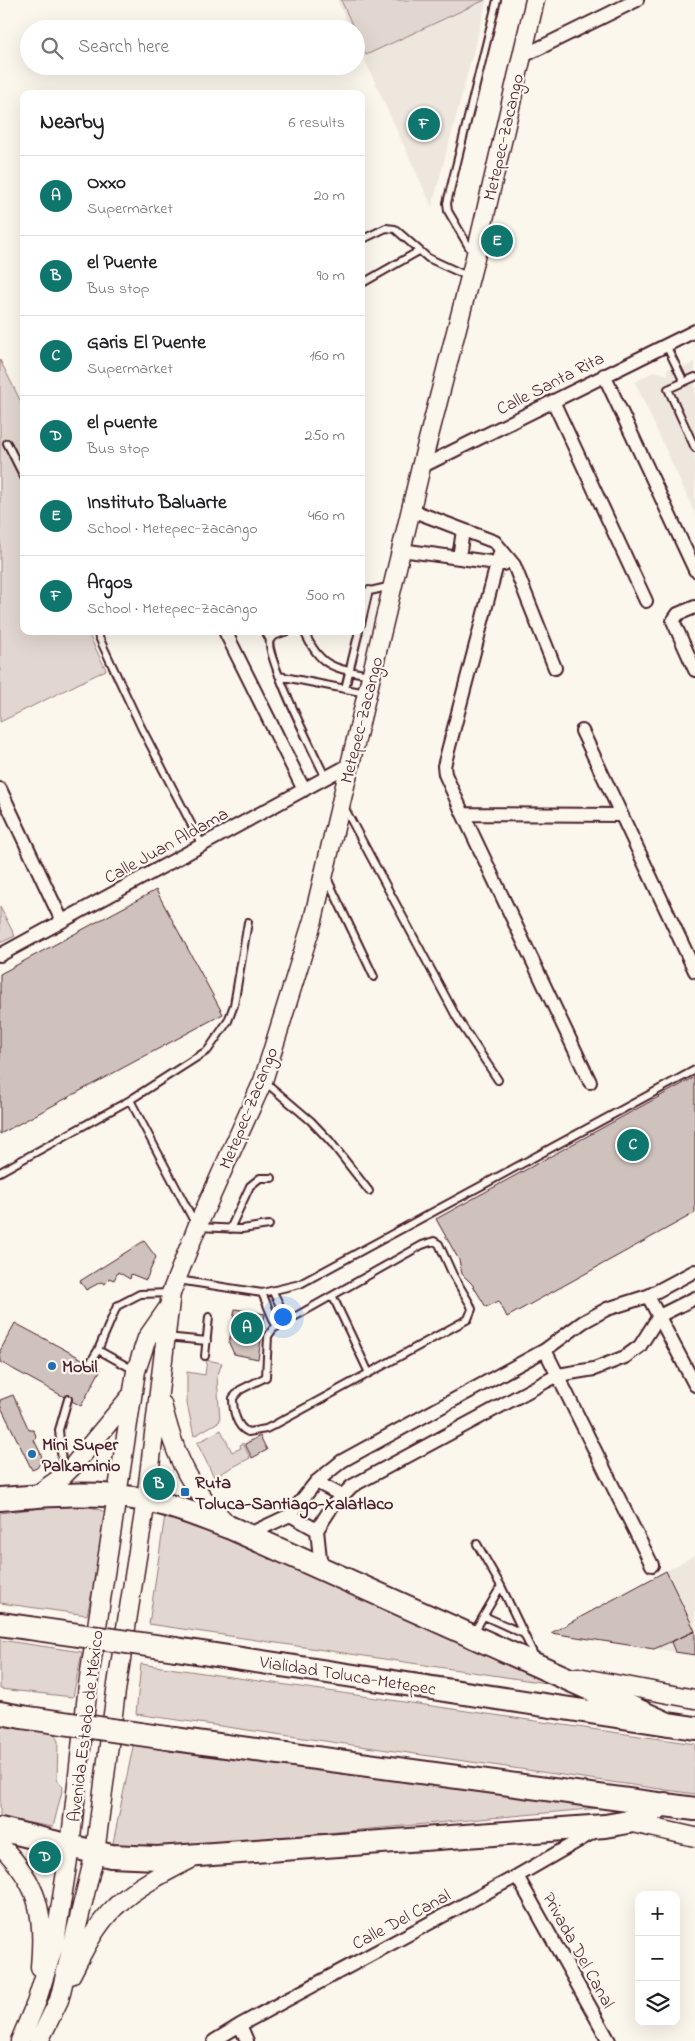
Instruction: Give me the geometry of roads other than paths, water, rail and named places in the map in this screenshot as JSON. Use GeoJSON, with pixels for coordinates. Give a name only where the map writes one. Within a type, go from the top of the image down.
{"type":"FeatureCollection","features":[{"type":"Feature","properties":{"kind":"highway"},"geometry":{"type":"LineString","coordinates":[[0,1499],[35,1496],[116,1496],[146,1500],[192,1513],[321,1568],[478,1625],[547,1669],[668,1724]]}},
{"type":"Feature","properties":{"kind":"highway","name":"Vialidad Toluca-Metepec"},"geometry":{"type":"LineString","coordinates":[[0,1624],[695,1728]]}},
{"type":"Feature","properties":{"kind":"highway"},"geometry":{"type":"LineString","coordinates":[[0,1713],[174,1739],[695,1809]]}},
{"type":"Feature","properties":{"kind":"highway"},"geometry":{"type":"LineString","coordinates":[[0,1830],[111,1856],[139,1858],[605,1826],[628,1822],[665,1804]]}},
{"type":"Feature","properties":{"kind":"main road","name":"Metepec-Zacango"},"geometry":{"type":"LineString","coordinates":[[116,1496],[136,1371],[147,1338],[172,1293],[197,1227],[263,1081],[313,920],[421,467],[475,258],[535,0]]}},
{"type":"Feature","properties":{"kind":"main road","name":"Metepec-Zacango"},"geometry":{"type":"LineString","coordinates":[[146,1500],[172,1293]]}},
{"type":"Feature","properties":{"kind":"main road"},"geometry":{"type":"LineString","coordinates":[[160,1392],[168,1430],[190,1480],[208,1503],[239,1532]]}},
{"type":"Feature","properties":{"kind":"main road"},"geometry":{"type":"LineString","coordinates":[[35,1496],[63,1476],[92,1445],[132,1395]]}},
{"type":"Feature","properties":{"kind":"main road","name":"Avenida Estado de México"},"geometry":{"type":"LineString","coordinates":[[20,2041],[36,2003],[55,1942],[70,1847],[88,1685],[116,1496]]}},
{"type":"Feature","properties":{"kind":"main road","name":"Avenida Estado de México"},"geometry":{"type":"LineString","coordinates":[[38,2041],[58,2000],[95,1852],[116,1691],[146,1500]]}},
{"type":"Feature","properties":{"kind":"main road"},"geometry":{"type":"LineString","coordinates":[[547,1669],[695,1699]]}},
{"type":"Feature","properties":{"kind":"main road"},"geometry":{"type":"LineString","coordinates":[[628,1822],[695,1837]]}},
{"type":"Feature","properties":{"kind":"main road"},"geometry":{"type":"LineString","coordinates":[[0,1845],[25,1874],[35,1893],[40,1912],[42,1944],[36,2003]]}},
{"type":"Feature","properties":{"kind":"main road"},"geometry":{"type":"LineString","coordinates":[[58,2000],[87,1944],[115,1907],[148,1882],[201,1854]]}},
{"type":"Feature","properties":{"kind":"street"},"geometry":{"type":"LineString","coordinates":[[521,57],[636,0]]}},
{"type":"Feature","properties":{"kind":"street","name":"Calle Santa Rita"},"geometry":{"type":"LineString","coordinates":[[421,467],[695,331]]}},
{"type":"Feature","properties":{"kind":"street"},"geometry":{"type":"LineString","coordinates":[[604,376],[695,570]]}},
{"type":"Feature","properties":{"kind":"street"},"geometry":{"type":"LineString","coordinates":[[553,401],[646,601]]}},
{"type":"Feature","properties":{"kind":"street"},"geometry":{"type":"LineString","coordinates":[[411,510],[495,542],[514,565],[555,668]]}},
{"type":"Feature","properties":{"kind":"street"},"geometry":{"type":"LineString","coordinates":[[459,558],[463,530]]}},
{"type":"Feature","properties":{"kind":"street"},"geometry":{"type":"LineString","coordinates":[[401,550],[514,565]]}},
{"type":"Feature","properties":{"kind":"street"},"geometry":{"type":"LineString","coordinates":[[501,550],[445,758],[445,774],[590,1082]]}},
{"type":"Feature","properties":{"kind":"street"},"geometry":{"type":"LineString","coordinates":[[695,607],[678,614],[673,621],[695,670]]}},
{"type":"Feature","properties":{"kind":"street"},"geometry":{"type":"LineString","coordinates":[[227,635],[304,790]]}},
{"type":"Feature","properties":{"kind":"street"},"geometry":{"type":"LineString","coordinates":[[582,731],[695,970]]}},
{"type":"Feature","properties":{"kind":"street","name":"Calle Juan Aldama"},"geometry":{"type":"LineString","coordinates":[[0,955],[349,765]]}},
{"type":"Feature","properties":{"kind":"street"},"geometry":{"type":"LineString","coordinates":[[0,789],[62,921]]}},
{"type":"Feature","properties":{"kind":"street"},"geometry":{"type":"LineString","coordinates":[[463,814],[621,816]]}},
{"type":"Feature","properties":{"kind":"street"},"geometry":{"type":"LineString","coordinates":[[239,1532],[290,1515],[316,1482],[342,1460],[544,1350],[584,1322],[607,1309],[648,1296],[695,1271]]}},
{"type":"Feature","properties":{"kind":"street"},"geometry":{"type":"LineString","coordinates":[[648,1296],[695,1385]]}},
{"type":"Feature","properties":{"kind":"street"},"geometry":{"type":"LineString","coordinates":[[321,1568],[317,1530],[341,1495],[360,1480],[558,1375],[594,1369],[625,1357],[640,1346],[659,1316],[695,1298]]}},
{"type":"Feature","properties":{"kind":"street"},"geometry":{"type":"LineString","coordinates":[[544,1350],[652,1566]]}},
{"type":"Feature","properties":{"kind":"street"},"geometry":{"type":"LineString","coordinates":[[316,1482],[341,1495]]}},
{"type":"Feature","properties":{"kind":"street"},"geometry":{"type":"LineString","coordinates":[[290,1515],[317,1530]]}},
{"type":"Feature","properties":{"kind":"street","name":"Calle Del Canal"},"geometry":{"type":"LineString","coordinates":[[214,2041],[240,2025],[518,1876],[605,1826]]}},
{"type":"Feature","properties":{"kind":"street","name":"Privada Del Canal"},"geometry":{"type":"LineString","coordinates":[[518,1876],[610,2041]]}},
{"type":"Feature","properties":{"kind":"street"},"geometry":{"type":"LineString","coordinates":[[240,2025],[247,2041]]}},
{"type":"Feature","properties":{"kind":"lane"},"geometry":{"type":"LineString","coordinates":[[475,258],[451,216],[448,203],[496,0]]}},
{"type":"Feature","properties":{"kind":"lane"},"geometry":{"type":"LineString","coordinates":[[365,238],[386,228],[395,229],[428,258],[470,278]]}},
{"type":"Feature","properties":{"kind":"lane"},"geometry":{"type":"LineString","coordinates":[[365,282],[419,251]]}},
{"type":"Feature","properties":{"kind":"lane"},"geometry":{"type":"LineString","coordinates":[[666,344],[684,382]]}},
{"type":"Feature","properties":{"kind":"lane"},"geometry":{"type":"LineString","coordinates":[[695,377],[668,390],[695,448]]}},
{"type":"Feature","properties":{"kind":"lane"},"geometry":{"type":"LineString","coordinates":[[7,443],[20,470]]}},
{"type":"Feature","properties":{"kind":"lane"},"geometry":{"type":"LineString","coordinates":[[365,592],[393,585]]}},
{"type":"Feature","properties":{"kind":"lane"},"geometry":{"type":"LineString","coordinates":[[365,609],[370,590]]}},
{"type":"Feature","properties":{"kind":"lane"},"geometry":{"type":"LineString","coordinates":[[98,635],[141,727],[202,845]]}},
{"type":"Feature","properties":{"kind":"lane"},"geometry":{"type":"LineString","coordinates":[[267,635],[270,640],[270,653],[279,676],[326,778]]}},
{"type":"Feature","properties":{"kind":"lane"},"geometry":{"type":"LineString","coordinates":[[270,640],[277,635]]}},
{"type":"Feature","properties":{"kind":"lane"},"geometry":{"type":"LineString","coordinates":[[306,635],[322,659],[330,666],[371,676]]}},
{"type":"Feature","properties":{"kind":"lane"},"geometry":{"type":"LineString","coordinates":[[345,689],[359,635]]}},
{"type":"Feature","properties":{"kind":"lane"},"geometry":{"type":"LineString","coordinates":[[279,676],[367,693]]}},
{"type":"Feature","properties":{"kind":"lane"},"geometry":{"type":"LineString","coordinates":[[341,801],[457,1018],[498,1080]]}},
{"type":"Feature","properties":{"kind":"lane"},"geometry":{"type":"LineString","coordinates":[[324,872],[374,977]]}},
{"type":"Feature","properties":{"kind":"lane"},"geometry":{"type":"LineString","coordinates":[[0,1172],[130,1100],[200,1056],[217,1040],[228,1021],[234,1005],[248,922]]}},
{"type":"Feature","properties":{"kind":"lane"},"geometry":{"type":"LineString","coordinates":[[90,1363],[98,1350],[117,1306],[140,1294],[262,1293],[274,1292],[300,1284],[695,1070]]}},
{"type":"Feature","properties":{"kind":"lane"},"geometry":{"type":"LineString","coordinates":[[263,1081],[311,1121],[330,1140],[369,1191]]}},
{"type":"Feature","properties":{"kind":"lane"},"geometry":{"type":"LineString","coordinates":[[130,1100],[197,1227],[230,1229],[269,1225]]}},
{"type":"Feature","properties":{"kind":"lane"},"geometry":{"type":"LineString","coordinates":[[230,1229],[250,1186],[260,1178],[272,1178]]}},
{"type":"Feature","properties":{"kind":"lane"},"geometry":{"type":"LineString","coordinates":[[434,1241],[439,1244],[453,1275],[472,1309],[468,1319],[274,1426],[259,1430],[244,1430],[240,1426],[233,1408],[233,1398],[240,1390],[266,1377],[268,1336],[276,1326],[333,1297],[422,1245],[434,1241]]}},
{"type":"Feature","properties":{"kind":"lane"},"geometry":{"type":"LineString","coordinates":[[274,1292],[288,1321]]}},
{"type":"Feature","properties":{"kind":"lane"},"geometry":{"type":"LineString","coordinates":[[262,1293],[276,1326]]}},
{"type":"Feature","properties":{"kind":"lane"},"geometry":{"type":"LineString","coordinates":[[333,1297],[369,1373]]}},
{"type":"Feature","properties":{"kind":"lane"},"geometry":{"type":"LineString","coordinates":[[205,1356],[209,1317]]}},
{"type":"Feature","properties":{"kind":"lane"},"geometry":{"type":"LineString","coordinates":[[165,1337],[207,1340]]}},
{"type":"Feature","properties":{"kind":"lane"},"geometry":{"type":"LineString","coordinates":[[98,1350],[136,1371]]}},
{"type":"Feature","properties":{"kind":"lane"},"geometry":{"type":"LineString","coordinates":[[63,1476],[60,1430],[68,1398]]}},
{"type":"Feature","properties":{"kind":"lane"},"geometry":{"type":"LineString","coordinates":[[477,1544],[501,1586],[524,1634],[547,1669]]}},
{"type":"Feature","properties":{"kind":"lane"},"geometry":{"type":"LineString","coordinates":[[501,1586],[478,1625],[524,1634]]}},
{"type":"Feature","properties":{"kind":"place","name":"Argos"},"geometry":{"type":"Point","coordinates":[424,124]}},
{"type":"Feature","properties":{"kind":"place","name":"Instituto Baluarte"},"geometry":{"type":"Point","coordinates":[497,241]}},
{"type":"Feature","properties":{"kind":"place","name":"Garis El Puente"},"geometry":{"type":"Point","coordinates":[633,1145]}},
{"type":"Feature","properties":{"kind":"place","name":"Oxxo"},"geometry":{"type":"Point","coordinates":[247,1328]}},
{"type":"Feature","properties":{"kind":"place","name":"Mobil"},"geometry":{"type":"Point","coordinates":[52,1366]}},
{"type":"Feature","properties":{"kind":"place","name":"Mini Super Palkaminio"},"geometry":{"type":"Point","coordinates":[32,1454]}},
{"type":"Feature","properties":{"kind":"place","name":"el Puente"},"geometry":{"type":"Point","coordinates":[159,1484]}},
{"type":"Feature","properties":{"kind":"place","name":"Ruta Toluca-Santiago-Xalatlaco"},"geometry":{"type":"Point","coordinates":[185,1492]}},
{"type":"Feature","properties":{"kind":"place","name":"el puente"},"geometry":{"type":"Point","coordinates":[45,1857]}}]}
